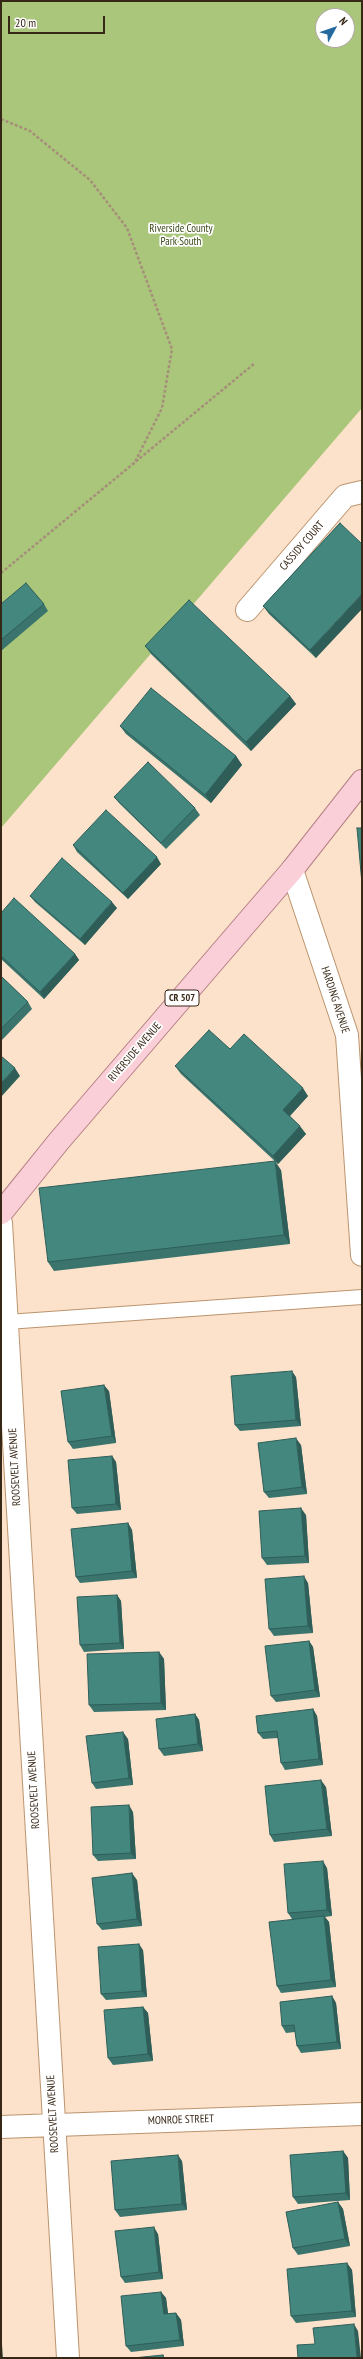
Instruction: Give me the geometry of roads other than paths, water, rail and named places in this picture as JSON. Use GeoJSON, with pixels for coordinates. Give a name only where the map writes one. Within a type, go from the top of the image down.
{"type":"FeatureCollection","features":[{"type":"Feature","properties":{"kind":"main road","name":"RIVERSIDE AVENUE"},"geometry":{"type":"LineString","coordinates":[[1,1213],[59,1141],[358,792]]}},
{"type":"Feature","properties":{"kind":"street","name":"CASSIDY COURT"},"geometry":{"type":"LineString","coordinates":[[248,610],[345,496],[362,492]]}},
{"type":"Feature","properties":{"kind":"street","name":"HARDING AVENUE"},"geometry":{"type":"LineString","coordinates":[[292,870],[347,1035],[362,1255]]}},
{"type":"Feature","properties":{"kind":"street","name":"ROOSEVELT AVENUE"},"geometry":{"type":"LineString","coordinates":[[1,1223],[68,2358]]}},
{"type":"Feature","properties":{"kind":"street","name":"MONROE STREET"},"geometry":{"type":"LineString","coordinates":[[1,2127],[362,2114]]}},
{"type":"Feature","properties":{"kind":"lane"},"geometry":{"type":"LineString","coordinates":[[7,1322],[362,1297]]}},
{"type":"Feature","properties":{"kind":"park label","name":"Riverside County Park South"},"geometry":{"type":"Point","coordinates":[181,235]}}]}
